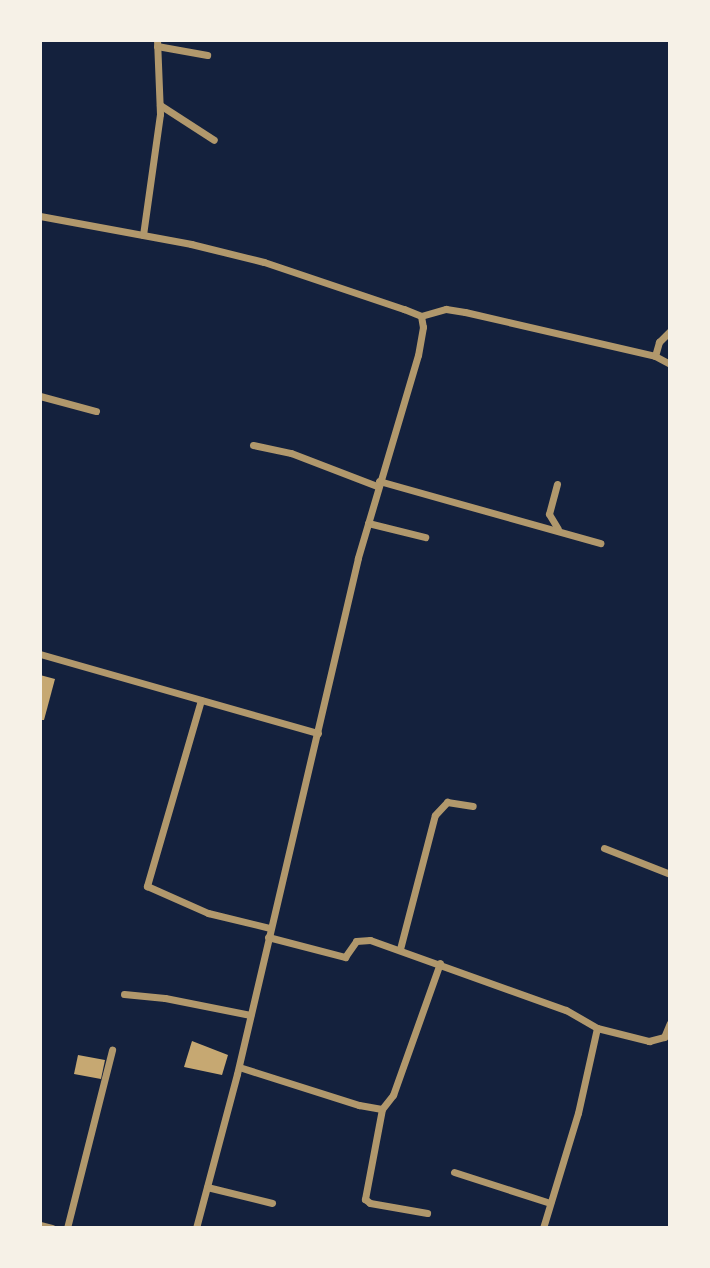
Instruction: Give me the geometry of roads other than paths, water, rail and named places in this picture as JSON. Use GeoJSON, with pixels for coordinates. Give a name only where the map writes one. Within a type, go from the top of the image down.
{"type":"FeatureCollection","features":[{"type":"Feature","properties":{"kind":"street"},"geometry":{"type":"LineString","coordinates":[[143,235],[160,106],[157,43],[207,55]]}},
{"type":"Feature","properties":{"kind":"street"},"geometry":{"type":"LineString","coordinates":[[160,106],[214,140]]}},
{"type":"Feature","properties":{"kind":"street"},"geometry":{"type":"LineString","coordinates":[[40,216],[143,235],[264,262],[421,316],[446,309],[465,312],[655,356],[670,364]]}},
{"type":"Feature","properties":{"kind":"street"},"geometry":{"type":"LineString","coordinates":[[196,1228],[239,1067],[378,483],[422,341],[421,316]]}},
{"type":"Feature","properties":{"kind":"street"},"geometry":{"type":"LineString","coordinates":[[655,356],[659,342],[670,331]]}},
{"type":"Feature","properties":{"kind":"street"},"geometry":{"type":"LineString","coordinates":[[40,396],[96,411]]}},
{"type":"Feature","properties":{"kind":"street"},"geometry":{"type":"LineString","coordinates":[[253,445],[291,453],[378,483],[559,529],[600,543]]}},
{"type":"Feature","properties":{"kind":"street"},"geometry":{"type":"LineString","coordinates":[[557,484],[549,514],[559,529]]}},
{"type":"Feature","properties":{"kind":"street"},"geometry":{"type":"LineString","coordinates":[[368,523],[425,537]]}},
{"type":"Feature","properties":{"kind":"street"},"geometry":{"type":"LineString","coordinates":[[40,654],[318,733]]}},
{"type":"Feature","properties":{"kind":"street"},"geometry":{"type":"LineString","coordinates":[[201,700],[146,886],[208,913],[270,928]]}},
{"type":"Feature","properties":{"kind":"street"},"geometry":{"type":"LineString","coordinates":[[400,949],[435,815],[447,802],[473,806]]}},
{"type":"Feature","properties":{"kind":"street"},"geometry":{"type":"LineString","coordinates":[[604,848],[670,874]]}},
{"type":"Feature","properties":{"kind":"street"},"geometry":{"type":"LineString","coordinates":[[268,937],[345,957],[359,939],[400,949],[566,1010],[597,1028],[655,1041],[664,1037],[670,1023]]}},
{"type":"Feature","properties":{"kind":"street"},"geometry":{"type":"LineString","coordinates":[[427,1213],[370,1203],[365,1199],[382,1109],[393,1095],[440,963]]}},
{"type":"Feature","properties":{"kind":"street"},"geometry":{"type":"LineString","coordinates":[[124,994],[165,998],[250,1015]]}},
{"type":"Feature","properties":{"kind":"street"},"geometry":{"type":"LineString","coordinates":[[543,1228],[579,1113],[597,1028]]}},
{"type":"Feature","properties":{"kind":"street"},"geometry":{"type":"LineString","coordinates":[[67,1228],[113,1050]]}},
{"type":"Feature","properties":{"kind":"street"},"geometry":{"type":"LineString","coordinates":[[239,1067],[359,1105],[382,1109]]}},
{"type":"Feature","properties":{"kind":"street"},"geometry":{"type":"LineString","coordinates":[[454,1172],[550,1203]]}},
{"type":"Feature","properties":{"kind":"street"},"geometry":{"type":"LineString","coordinates":[[207,1187],[272,1203]]}},
{"type":"Feature","properties":{"kind":"street"},"geometry":{"type":"LineString","coordinates":[[40,1225],[52,1228]]}}]}
